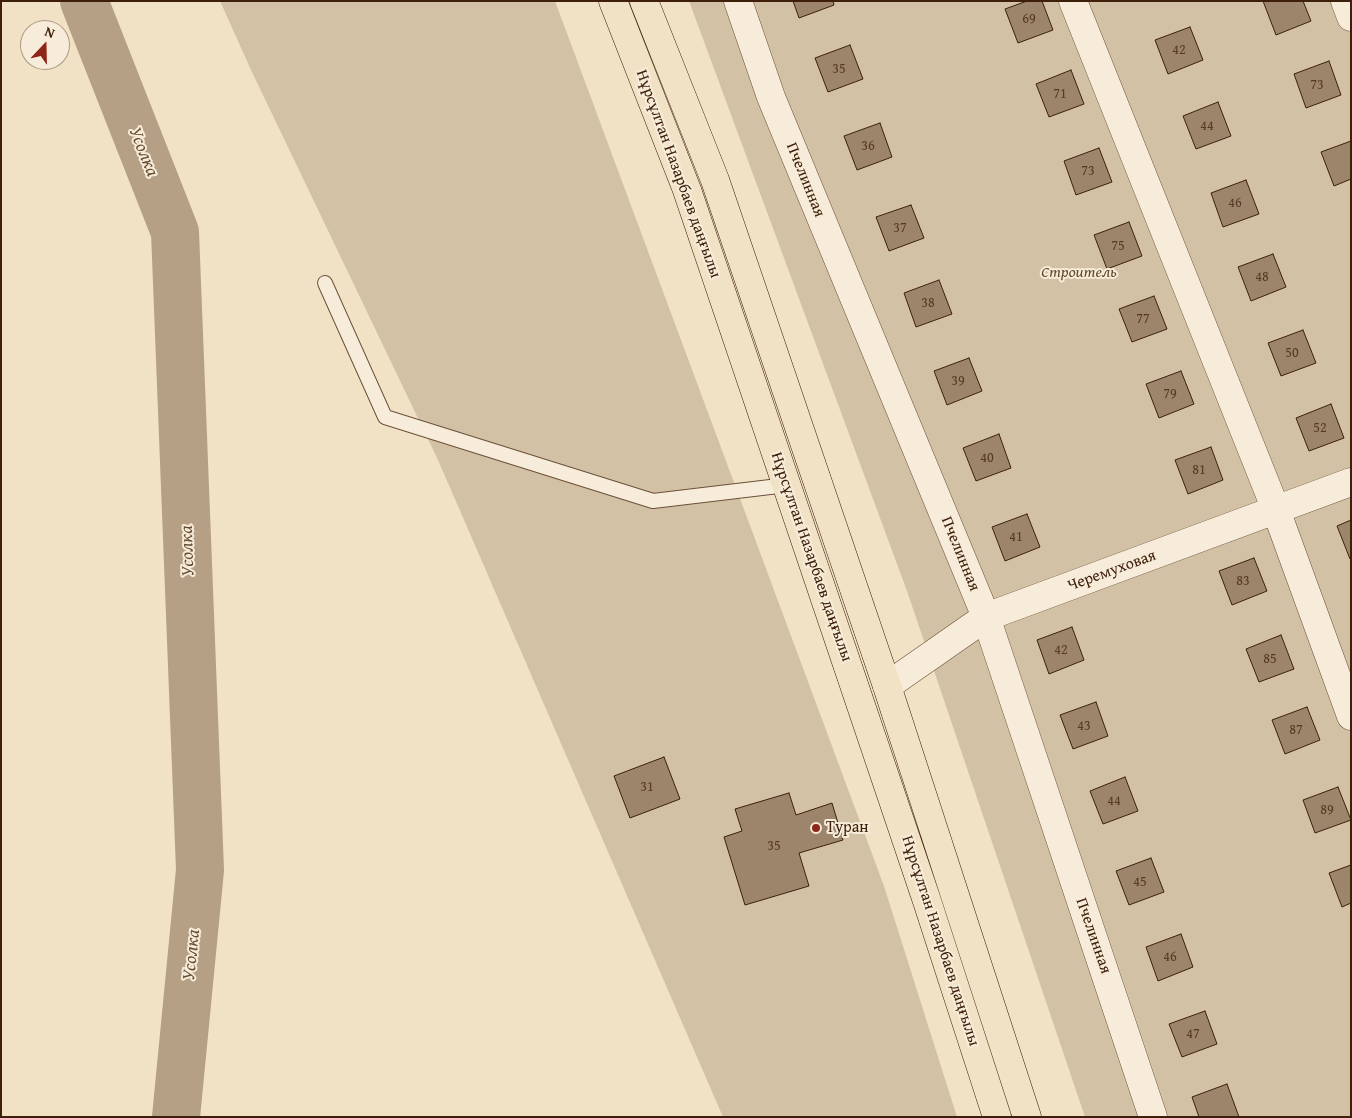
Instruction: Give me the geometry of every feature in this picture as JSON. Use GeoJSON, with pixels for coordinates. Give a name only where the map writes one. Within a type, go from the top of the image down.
{"type":"FeatureCollection","features":[{"type":"Feature","properties":{"kind":"main road","name":"Нұрсұлтан Назарбаев даңғылы"},"geometry":{"type":"LineString","coordinates":[[613,1],[687,190],[997,1117]]}},
{"type":"Feature","properties":{"kind":"main road","name":"Нұрсұлтан Назарбаев даңғылы"},"geometry":{"type":"LineString","coordinates":[[644,1],[715,180],[886,686],[1028,1117]]}},
{"type":"Feature","properties":{"kind":"street","name":"Пчелинная"},"geometry":{"type":"LineString","coordinates":[[738,1],[771,97],[986,617],[1153,1117]]}},
{"type":"Feature","properties":{"kind":"street"},"geometry":{"type":"LineString","coordinates":[[1073,1],[1276,510],[1351,716]]}},
{"type":"Feature","properties":{"kind":"street"},"geometry":{"type":"LineString","coordinates":[[1345,1],[1351,17]]}},
{"type":"Feature","properties":{"kind":"street","name":"Черемуховая"},"geometry":{"type":"LineString","coordinates":[[886,686],[986,617],[1351,482]]}},
{"type":"Feature","properties":{"kind":"lane"},"geometry":{"type":"LineString","coordinates":[[325,283],[385,417],[653,501],[787,485]]}},
{"type":"Feature","properties":{"kind":"green space"},"geometry":{"type":"Polygon","coordinates":[[[220,1],[555,1],[884,886],[957,1117],[723,1117],[438,460],[251,70],[220,1]]]}},
{"type":"Feature","properties":{"kind":"green space","name":"Строитель"},"geometry":{"type":"Polygon","coordinates":[[[689,1],[1351,1],[1351,1117],[1085,1117],[907,591],[689,1]]]}},
{"type":"Feature","properties":{"kind":"building"},"geometry":{"type":"Polygon","coordinates":[[[793,1],[833,1],[834,5],[799,18],[793,1]]]}},
{"type":"Feature","properties":{"kind":"building"},"geometry":{"type":"Polygon","coordinates":[[[1027,1],[1042,1],[1053,30],[1018,43],[1005,9],[1027,1]]]}},
{"type":"Feature","properties":{"kind":"building"},"geometry":{"type":"Polygon","coordinates":[[[1263,1],[1303,1],[1311,21],[1276,35],[1263,1]]]}},
{"type":"Feature","properties":{"kind":"building"},"geometry":{"type":"Polygon","coordinates":[[[1190,27],[1203,60],[1168,74],[1155,40],[1190,27]]]}},
{"type":"Feature","properties":{"kind":"building"},"geometry":{"type":"Polygon","coordinates":[[[850,45],[863,79],[828,92],[815,58],[850,45]]]}},
{"type":"Feature","properties":{"kind":"building"},"geometry":{"type":"Polygon","coordinates":[[[1329,61],[1341,95],[1306,108],[1294,74],[1329,61]]]}},
{"type":"Feature","properties":{"kind":"building"},"geometry":{"type":"Polygon","coordinates":[[[1071,70],[1084,104],[1049,117],[1036,84],[1071,70]]]}},
{"type":"Feature","properties":{"kind":"building"},"geometry":{"type":"Polygon","coordinates":[[[1218,102],[1231,136],[1196,149],[1183,116],[1218,102]]]}},
{"type":"Feature","properties":{"kind":"building"},"geometry":{"type":"Polygon","coordinates":[[[880,123],[892,157],[857,170],[844,136],[880,123]]]}},
{"type":"Feature","properties":{"kind":"building"},"geometry":{"type":"Polygon","coordinates":[[[1351,141],[1351,179],[1334,186],[1321,152],[1351,141]]]}},
{"type":"Feature","properties":{"kind":"building"},"geometry":{"type":"Polygon","coordinates":[[[1099,148],[1112,182],[1076,195],[1064,161],[1099,148]]]}},
{"type":"Feature","properties":{"kind":"building"},"geometry":{"type":"Polygon","coordinates":[[[1246,180],[1259,214],[1223,227],[1211,193],[1246,180]]]}},
{"type":"Feature","properties":{"kind":"building"},"geometry":{"type":"Polygon","coordinates":[[[911,205],[924,238],[889,251],[876,217],[911,205]]]}},
{"type":"Feature","properties":{"kind":"building"},"geometry":{"type":"Polygon","coordinates":[[[1129,222],[1142,256],[1107,269],[1094,235],[1129,222]]]}},
{"type":"Feature","properties":{"kind":"building"},"geometry":{"type":"Polygon","coordinates":[[[1273,254],[1286,287],[1251,301],[1238,267],[1273,254]]]}},
{"type":"Feature","properties":{"kind":"building"},"geometry":{"type":"Polygon","coordinates":[[[939,280],[952,314],[916,327],[904,293],[939,280]]]}},
{"type":"Feature","properties":{"kind":"building"},"geometry":{"type":"Polygon","coordinates":[[[1154,296],[1167,329],[1132,342],[1119,309],[1154,296]]]}},
{"type":"Feature","properties":{"kind":"building"},"geometry":{"type":"Polygon","coordinates":[[[1303,330],[1316,363],[1281,376],[1268,343],[1303,330]]]}},
{"type":"Feature","properties":{"kind":"building"},"geometry":{"type":"Polygon","coordinates":[[[969,358],[982,391],[947,405],[934,371],[969,358]]]}},
{"type":"Feature","properties":{"kind":"building"},"geometry":{"type":"Polygon","coordinates":[[[1181,371],[1194,404],[1159,418],[1146,384],[1181,371]]]}},
{"type":"Feature","properties":{"kind":"building"},"geometry":{"type":"Polygon","coordinates":[[[1331,404],[1344,438],[1309,451],[1296,418],[1331,404]]]}},
{"type":"Feature","properties":{"kind":"building"},"geometry":{"type":"Polygon","coordinates":[[[999,434],[1011,468],[976,481],[963,448],[999,434]]]}},
{"type":"Feature","properties":{"kind":"building"},"geometry":{"type":"Polygon","coordinates":[[[1211,447],[1223,480],[1188,494],[1175,460],[1211,447]]]}},
{"type":"Feature","properties":{"kind":"building"},"geometry":{"type":"Polygon","coordinates":[[[1027,514],[1040,547],[1005,561],[992,527],[1027,514]]]}},
{"type":"Feature","properties":{"kind":"building"},"geometry":{"type":"Polygon","coordinates":[[[1351,520],[1351,559],[1350,559],[1337,526],[1351,520]]]}},
{"type":"Feature","properties":{"kind":"building"},"geometry":{"type":"Polygon","coordinates":[[[1254,558],[1267,591],[1232,605],[1219,571],[1254,558]]]}},
{"type":"Feature","properties":{"kind":"building"},"geometry":{"type":"Polygon","coordinates":[[[1072,627],[1084,660],[1049,674],[1037,640],[1072,627]]]}},
{"type":"Feature","properties":{"kind":"building"},"geometry":{"type":"Polygon","coordinates":[[[1281,635],[1294,669],[1259,682],[1246,649],[1281,635]]]}},
{"type":"Feature","properties":{"kind":"building"},"geometry":{"type":"Polygon","coordinates":[[[1096,702],[1108,736],[1073,749],[1060,715],[1096,702]]]}},
{"type":"Feature","properties":{"kind":"building"},"geometry":{"type":"Polygon","coordinates":[[[1307,707],[1320,740],[1285,754],[1272,720],[1307,707]]]}},
{"type":"Feature","properties":{"kind":"building"},"geometry":{"type":"Polygon","coordinates":[[[664,757],[680,799],[630,818],[614,776],[664,757]]]}},
{"type":"Feature","properties":{"kind":"building"},"geometry":{"type":"Polygon","coordinates":[[[1125,777],[1138,811],[1103,824],[1090,791],[1125,777]]]}},
{"type":"Feature","properties":{"kind":"building"},"geometry":{"type":"Polygon","coordinates":[[[1338,787],[1351,820],[1315,833],[1303,800],[1338,787]]]}},
{"type":"Feature","properties":{"kind":"building"},"geometry":{"type":"Polygon","coordinates":[[[789,793],[796,815],[832,803],[843,840],[799,853],[809,886],[745,905],[724,837],[742,831],[735,809],[789,793]]]}},
{"type":"Feature","properties":{"kind":"building"},"geometry":{"type":"Polygon","coordinates":[[[1151,858],[1164,892],[1129,905],[1116,871],[1151,858]]]}},
{"type":"Feature","properties":{"kind":"building"},"geometry":{"type":"Polygon","coordinates":[[[1351,865],[1351,903],[1342,907],[1329,873],[1351,865]]]}},
{"type":"Feature","properties":{"kind":"building"},"geometry":{"type":"Polygon","coordinates":[[[1181,934],[1193,967],[1158,981],[1146,947],[1181,934]]]}},
{"type":"Feature","properties":{"kind":"building"},"geometry":{"type":"Polygon","coordinates":[[[1205,1011],[1217,1044],[1182,1057],[1169,1024],[1205,1011]]]}},
{"type":"Feature","properties":{"kind":"building"},"geometry":{"type":"Polygon","coordinates":[[[1227,1084],[1239,1117],[1199,1117],[1192,1097],[1227,1084]]]}},
{"type":"Feature","properties":{"kind":"waterway","name":"Усолка"},"geometry":{"type":"LineString","coordinates":[[84,1],[175,232],[200,870],[176,1117]]}},
{"type":"Feature","properties":{"kind":"place","name":"Туран"},"geometry":{"type":"Point","coordinates":[816,828]}}]}
